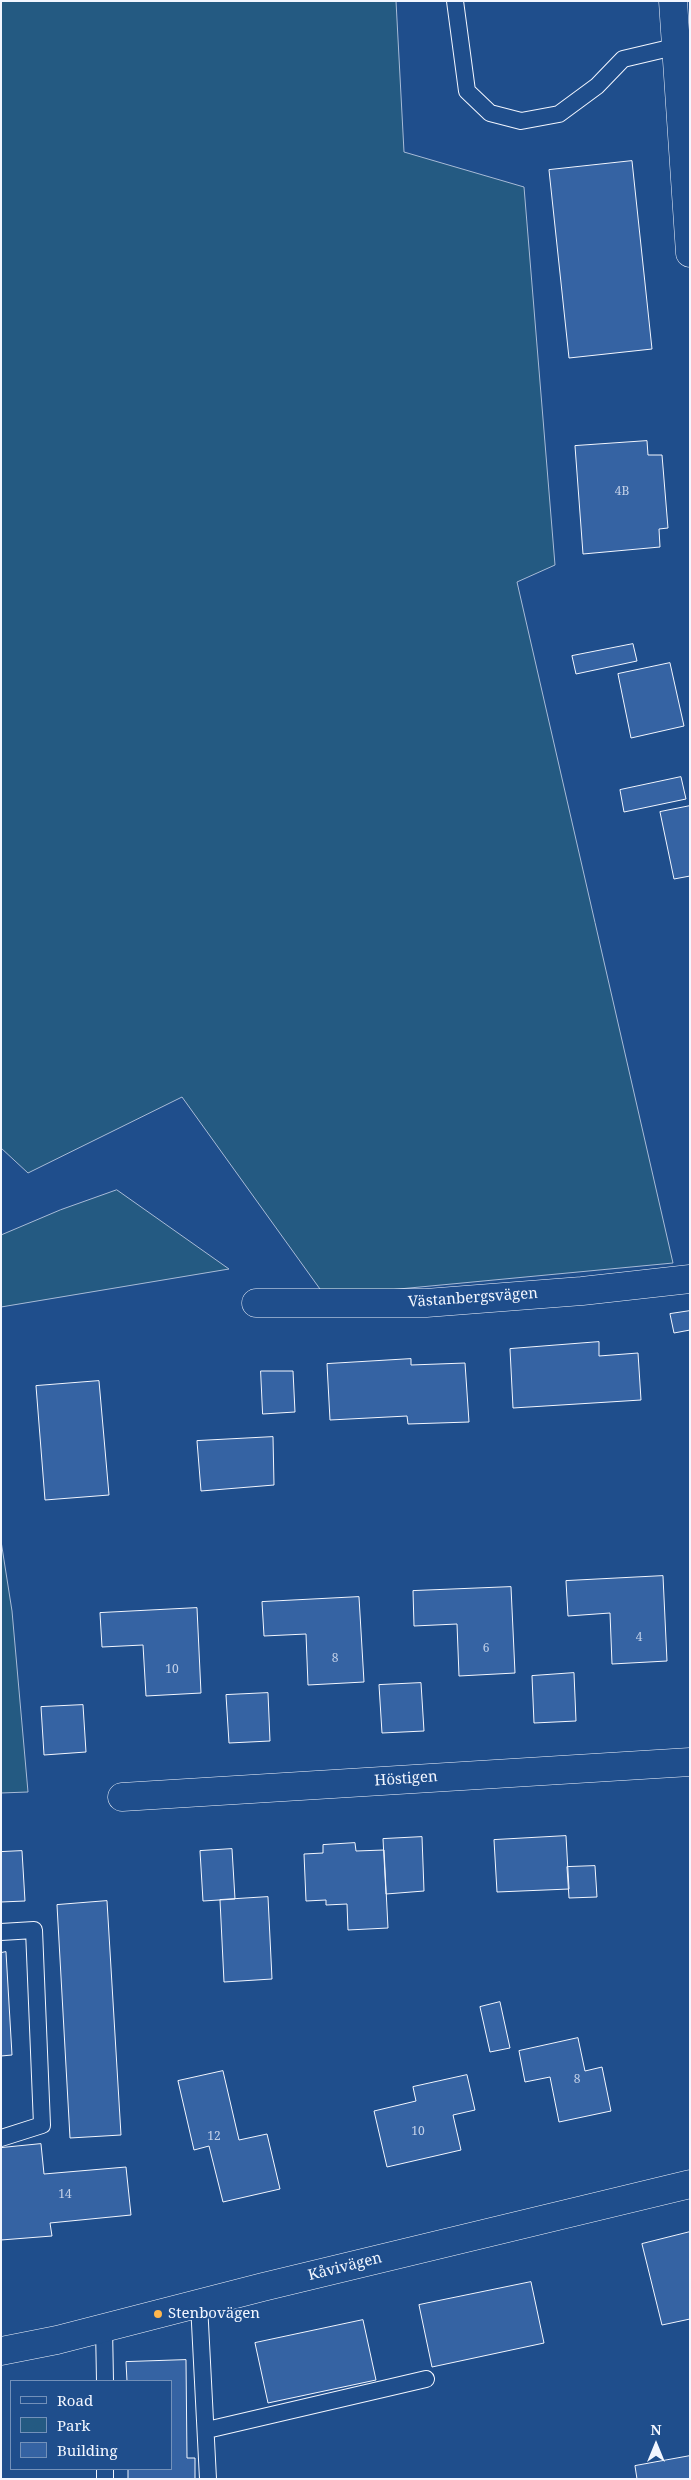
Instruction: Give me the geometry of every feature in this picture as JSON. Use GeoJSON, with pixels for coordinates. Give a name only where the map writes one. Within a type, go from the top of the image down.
{"type":"FeatureCollection","features":[{"type":"Feature","properties":{"kind":"street"},"geometry":{"type":"LineString","coordinates":[[673,1],[674,47],[690,253]]}},
{"type":"Feature","properties":{"kind":"street","name":"Västanbergsvägen"},"geometry":{"type":"LineString","coordinates":[[256,1302],[426,1303],[582,1291],[690,1279]]}},
{"type":"Feature","properties":{"kind":"street","name":"Höstigen"},"geometry":{"type":"LineString","coordinates":[[122,1797],[690,1762]]}},
{"type":"Feature","properties":{"kind":"street","name":"Kåvivägen"},"geometry":{"type":"LineString","coordinates":[[1,2351],[104,2328],[690,2184]]}},
{"type":"Feature","properties":{"kind":"lane"},"geometry":{"type":"LineString","coordinates":[[455,1],[467,91],[490,113],[521,121],[559,114],[597,86],[623,59],[674,47]]}},
{"type":"Feature","properties":{"kind":"lane"},"geometry":{"type":"LineString","coordinates":[[1,1932],[34,1930],[42,2125],[1,2138]]}},
{"type":"Feature","properties":{"kind":"lane"},"geometry":{"type":"LineString","coordinates":[[199,2304],[208,2479]]}},
{"type":"Feature","properties":{"kind":"lane"},"geometry":{"type":"LineString","coordinates":[[104,2328],[104,2380]]}},
{"type":"Feature","properties":{"kind":"lane"},"geometry":{"type":"LineString","coordinates":[[206,2430],[426,2379]]}},
{"type":"Feature","properties":{"kind":"green space"},"geometry":{"type":"Polygon","coordinates":[[[1,1],[396,1],[404,152],[524,187],[555,565],[517,582],[673,1263],[325,1296],[182,1097],[28,1173],[1,1148],[1,1]]]}},
{"type":"Feature","properties":{"kind":"green space"},"geometry":{"type":"Polygon","coordinates":[[[117,1190],[229,1269],[1,1307],[1,1235],[60,1210],[117,1190]]]}},
{"type":"Feature","properties":{"kind":"green space"},"geometry":{"type":"Polygon","coordinates":[[[1,1541],[12,1611],[28,1792],[1,1793],[1,1541]]]}},
{"type":"Feature","properties":{"kind":"building"},"geometry":{"type":"Polygon","coordinates":[[[632,161],[652,349],[569,358],[549,170],[632,161]]]}},
{"type":"Feature","properties":{"kind":"building"},"geometry":{"type":"Polygon","coordinates":[[[647,441],[648,455],[662,455],[668,528],[659,529],[660,547],[583,554],[575,446],[647,441]]]}},
{"type":"Feature","properties":{"kind":"building"},"geometry":{"type":"Polygon","coordinates":[[[633,644],[637,661],[576,674],[572,656],[633,644]]]}},
{"type":"Feature","properties":{"kind":"building"},"geometry":{"type":"Polygon","coordinates":[[[670,663],[684,726],[631,738],[618,674],[670,663]]]}},
{"type":"Feature","properties":{"kind":"building"},"geometry":{"type":"Polygon","coordinates":[[[681,777],[686,799],[624,812],[620,790],[681,777]]]}},
{"type":"Feature","properties":{"kind":"building"},"geometry":{"type":"Polygon","coordinates":[[[690,806],[690,876],[674,879],[660,812],[690,806]]]}},
{"type":"Feature","properties":{"kind":"building"},"geometry":{"type":"Polygon","coordinates":[[[690,1311],[690,1330],[674,1333],[670,1314],[690,1311]]]}},
{"type":"Feature","properties":{"kind":"building"},"geometry":{"type":"Polygon","coordinates":[[[599,1342],[599,1356],[638,1353],[641,1400],[513,1408],[510,1349],[599,1342]]]}},
{"type":"Feature","properties":{"kind":"building"},"geometry":{"type":"Polygon","coordinates":[[[411,1359],[411,1365],[465,1363],[469,1422],[408,1424],[407,1416],[330,1420],[327,1364],[411,1359]]]}},
{"type":"Feature","properties":{"kind":"building"},"geometry":{"type":"Polygon","coordinates":[[[261,1371],[293,1371],[295,1412],[263,1414],[261,1371]]]}},
{"type":"Feature","properties":{"kind":"building"},"geometry":{"type":"Polygon","coordinates":[[[99,1381],[109,1495],[45,1500],[36,1386],[99,1381]]]}},
{"type":"Feature","properties":{"kind":"building"},"geometry":{"type":"Polygon","coordinates":[[[273,1437],[274,1485],[201,1491],[197,1441],[273,1437]]]}},
{"type":"Feature","properties":{"kind":"building"},"geometry":{"type":"Polygon","coordinates":[[[663,1576],[667,1661],[612,1664],[610,1613],[568,1616],[566,1581],[663,1576]]]}},
{"type":"Feature","properties":{"kind":"building"},"geometry":{"type":"Polygon","coordinates":[[[511,1587],[515,1673],[459,1676],[457,1624],[414,1626],[413,1591],[511,1587]]]}},
{"type":"Feature","properties":{"kind":"building"},"geometry":{"type":"Polygon","coordinates":[[[359,1597],[364,1682],[308,1685],[306,1634],[264,1636],[262,1602],[359,1597]]]}},
{"type":"Feature","properties":{"kind":"building"},"geometry":{"type":"Polygon","coordinates":[[[197,1608],[201,1693],[146,1696],[143,1645],[102,1647],[100,1613],[197,1608]]]}},
{"type":"Feature","properties":{"kind":"building"},"geometry":{"type":"Polygon","coordinates":[[[574,1673],[576,1721],[534,1723],[532,1676],[574,1673]]]}},
{"type":"Feature","properties":{"kind":"building"},"geometry":{"type":"Polygon","coordinates":[[[421,1683],[424,1731],[382,1733],[379,1685],[421,1683]]]}},
{"type":"Feature","properties":{"kind":"building"},"geometry":{"type":"Polygon","coordinates":[[[268,1693],[270,1741],[229,1743],[226,1695],[268,1693]]]}},
{"type":"Feature","properties":{"kind":"building"},"geometry":{"type":"Polygon","coordinates":[[[83,1705],[86,1752],[44,1755],[41,1707],[83,1705]]]}},
{"type":"Feature","properties":{"kind":"building"},"geometry":{"type":"Polygon","coordinates":[[[566,1836],[569,1889],[497,1892],[494,1840],[566,1836]]]}},
{"type":"Feature","properties":{"kind":"building"},"geometry":{"type":"Polygon","coordinates":[[[422,1837],[424,1891],[386,1894],[383,1839],[422,1837]]]}},
{"type":"Feature","properties":{"kind":"building"},"geometry":{"type":"Polygon","coordinates":[[[355,1843],[356,1851],[384,1850],[388,1928],[348,1930],[347,1904],[326,1905],[326,1900],[306,1901],[304,1854],[323,1853],[323,1845],[355,1843]]]}},
{"type":"Feature","properties":{"kind":"building"},"geometry":{"type":"Polygon","coordinates":[[[232,1849],[235,1899],[203,1901],[200,1851],[232,1849]]]}},
{"type":"Feature","properties":{"kind":"building"},"geometry":{"type":"Polygon","coordinates":[[[22,1851],[25,1901],[1,1902],[1,1852],[22,1851]]]}},
{"type":"Feature","properties":{"kind":"building"},"geometry":{"type":"Polygon","coordinates":[[[595,1866],[597,1897],[569,1898],[567,1867],[595,1866]]]}},
{"type":"Feature","properties":{"kind":"building"},"geometry":{"type":"Polygon","coordinates":[[[268,1897],[272,1979],[224,1982],[220,1900],[268,1897]]]}},
{"type":"Feature","properties":{"kind":"building"},"geometry":{"type":"Polygon","coordinates":[[[107,1901],[121,2135],[70,2138],[57,1905],[107,1901]]]}},
{"type":"Feature","properties":{"kind":"building"},"geometry":{"type":"Polygon","coordinates":[[[6,1952],[12,2055],[1,2056],[1,1953],[6,1952]]]}},
{"type":"Feature","properties":{"kind":"building"},"geometry":{"type":"Polygon","coordinates":[[[500,2002],[510,2048],[490,2052],[480,2007],[500,2002]]]}},
{"type":"Feature","properties":{"kind":"building"},"geometry":{"type":"Polygon","coordinates":[[[578,2038],[585,2071],[602,2067],[611,2111],[559,2122],[550,2077],[525,2082],[519,2051],[578,2038]]]}},
{"type":"Feature","properties":{"kind":"building"},"geometry":{"type":"Polygon","coordinates":[[[223,2071],[239,2140],[267,2134],[280,2189],[223,2202],[209,2146],[194,2150],[178,2081],[223,2071]]]}},
{"type":"Feature","properties":{"kind":"building"},"geometry":{"type":"Polygon","coordinates":[[[467,2075],[475,2110],[453,2115],[461,2150],[387,2167],[374,2111],[416,2101],[413,2087],[467,2075]]]}},
{"type":"Feature","properties":{"kind":"building"},"geometry":{"type":"Polygon","coordinates":[[[41,2144],[44,2174],[126,2167],[131,2215],[50,2223],[52,2236],[1,2240],[1,2148],[41,2144]]]}},
{"type":"Feature","properties":{"kind":"building"},"geometry":{"type":"Polygon","coordinates":[[[690,2232],[690,2319],[662,2325],[642,2244],[690,2232]]]}},
{"type":"Feature","properties":{"kind":"building"},"geometry":{"type":"Polygon","coordinates":[[[531,2282],[544,2343],[432,2367],[419,2305],[531,2282]]]}},
{"type":"Feature","properties":{"kind":"building"},"geometry":{"type":"Polygon","coordinates":[[[363,2320],[376,2380],[268,2403],[255,2343],[363,2320]]]}},
{"type":"Feature","properties":{"kind":"building"},"geometry":{"type":"Polygon","coordinates":[[[186,2360],[187,2458],[195,2458],[195,2479],[128,2479],[128,2470],[172,2470],[172,2380],[127,2380],[126,2362],[186,2360]]]}},
{"type":"Feature","properties":{"kind":"building"},"geometry":{"type":"Polygon","coordinates":[[[690,2456],[690,2479],[637,2479],[635,2466],[690,2456]]]}},
{"type":"Feature","properties":{"kind":"place","name":"Stenbovägen"},"geometry":{"type":"Point","coordinates":[158,2314]}}]}
